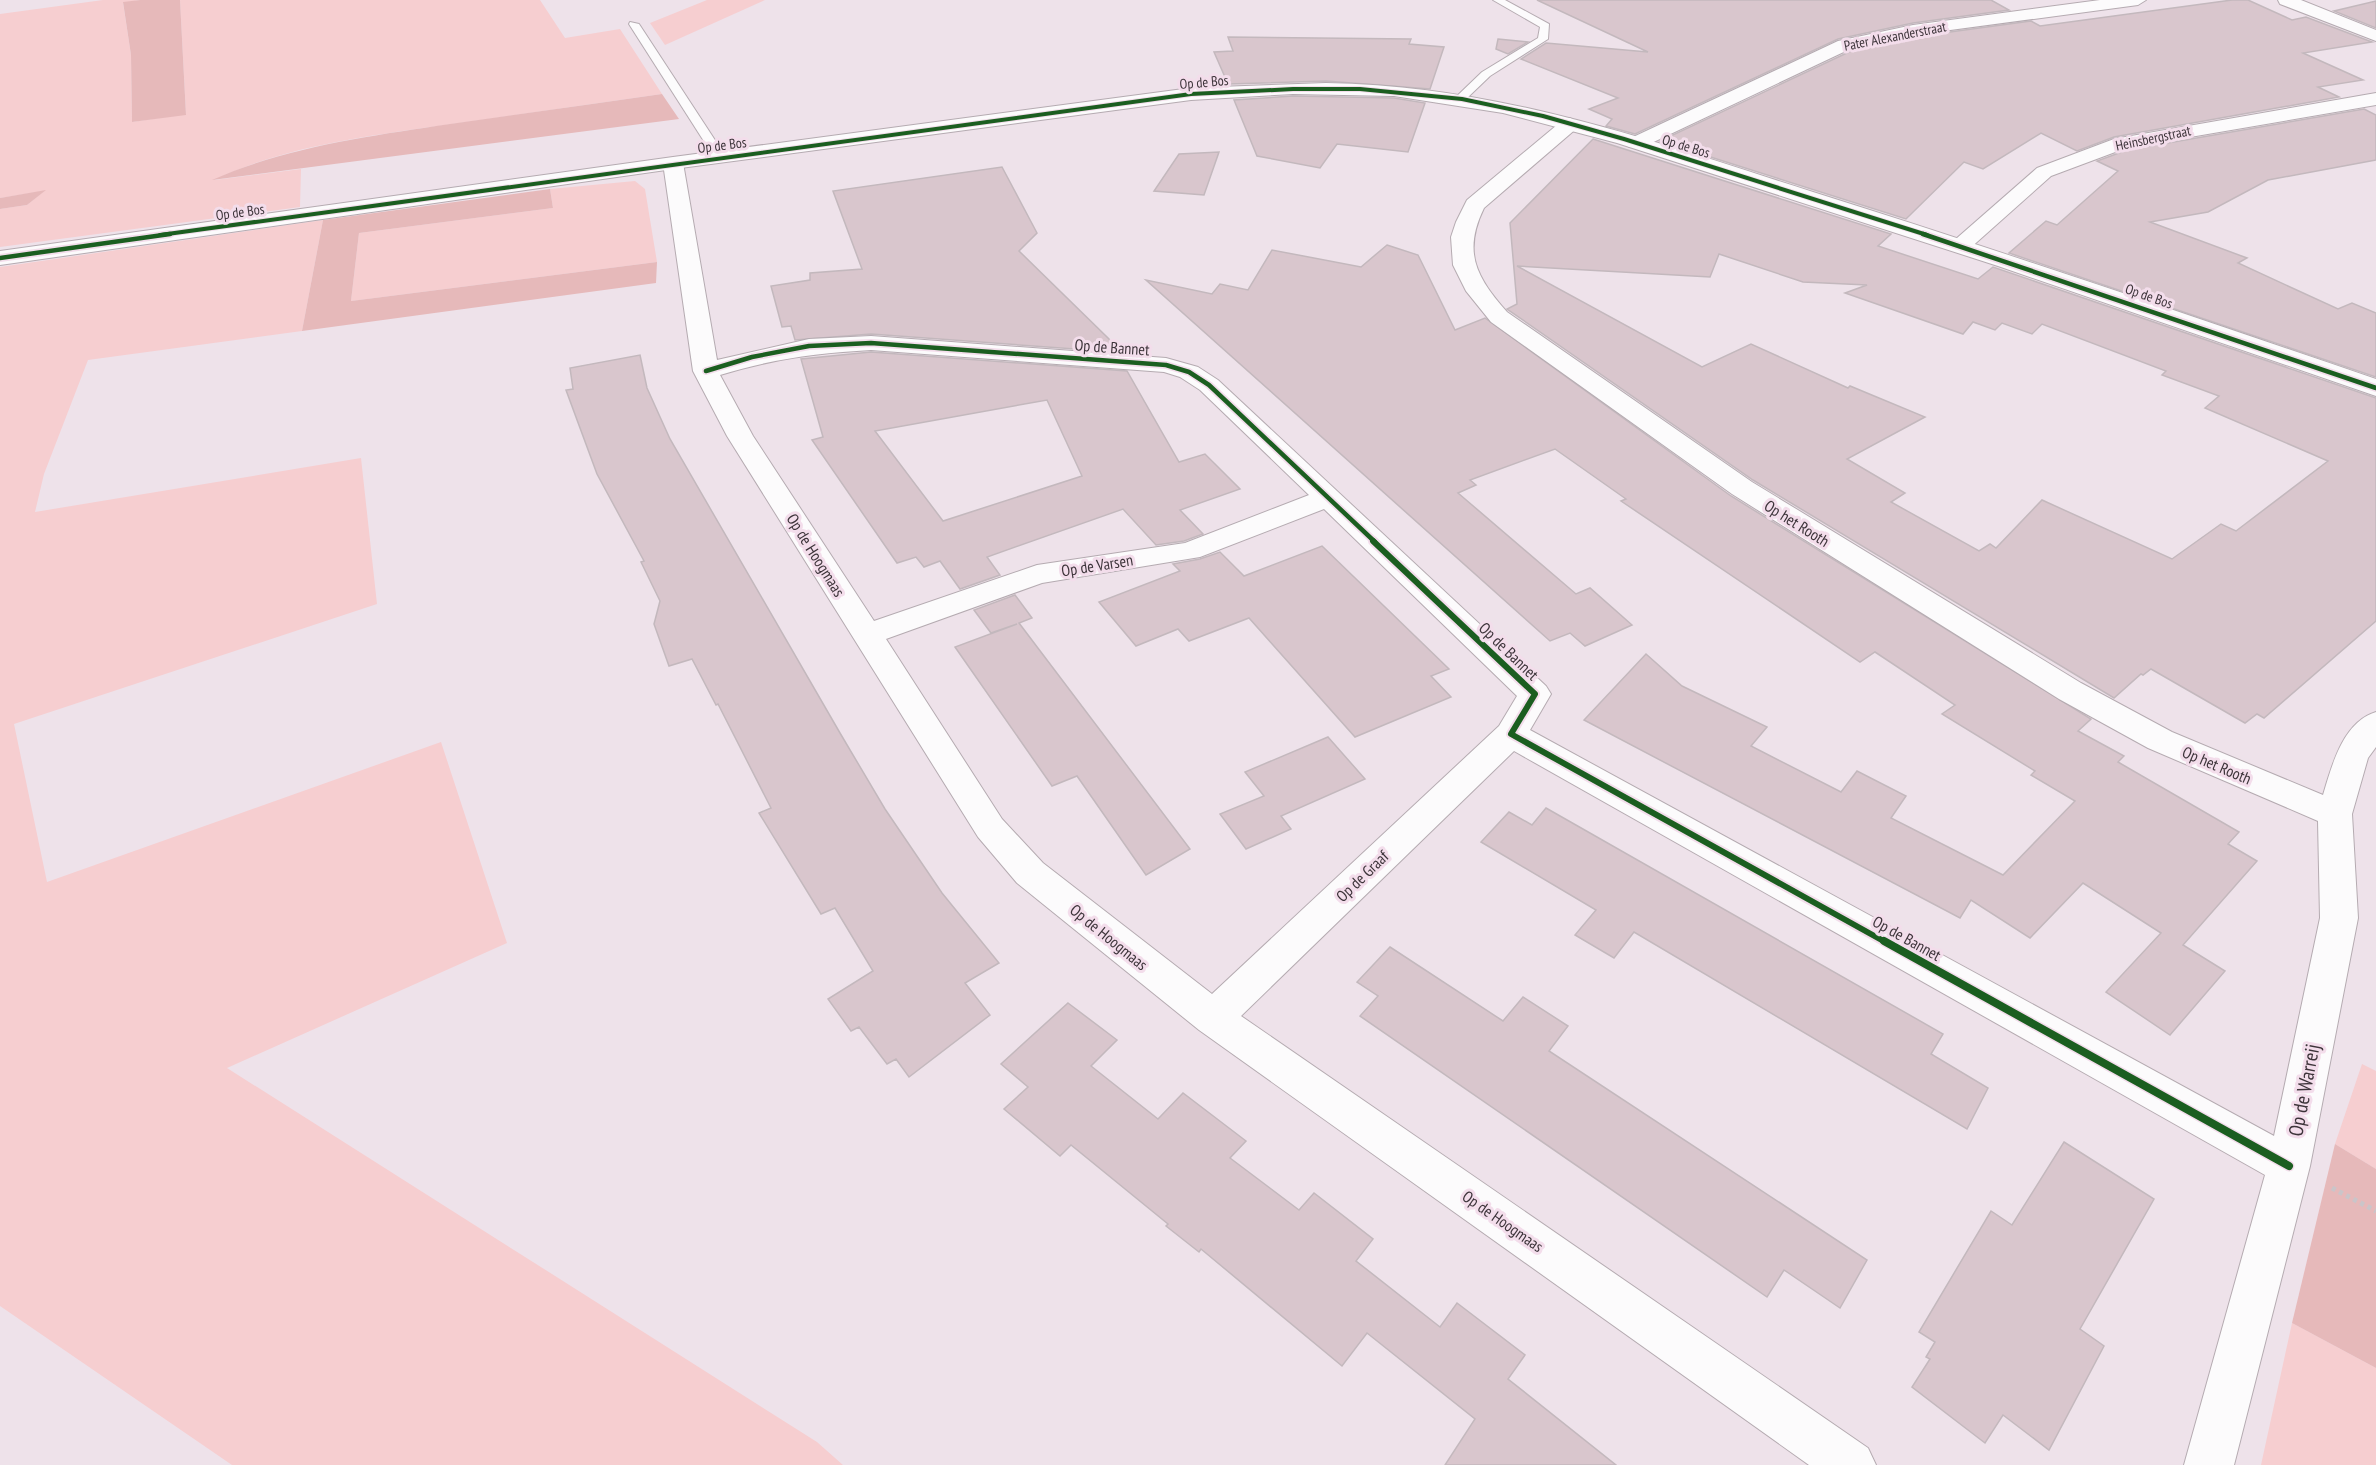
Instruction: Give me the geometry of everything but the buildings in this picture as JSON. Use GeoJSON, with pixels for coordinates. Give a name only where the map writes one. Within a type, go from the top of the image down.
{"type":"FeatureCollection","features":[{"type":"Feature","properties":{"kind":"street","name":"Pater Alexanderstraat"},"geometry":{"type":"LineString","coordinates":[[1636,143],[1844,45],[1913,30],[2138,0]]}},
{"type":"Feature","properties":{"kind":"street"},"geometry":{"type":"LineString","coordinates":[[2286,0],[2376,36]]}},
{"type":"Feature","properties":{"kind":"street","name":"Op de Bos"},"geometry":{"type":"LineString","coordinates":[[0,258],[673,163],[1191,94],[1255,90],[1373,89],[1461,98],[1570,124],[1636,143],[1960,245],[2376,388]]}},
{"type":"Feature","properties":{"kind":"street","name":"Heinsbergstraat"},"geometry":{"type":"LineString","coordinates":[[1960,245],[2044,172],[2083,155],[2133,141],[2376,99]]}},
{"type":"Feature","properties":{"kind":"street","name":"Op het Rooth"},"geometry":{"type":"LineString","coordinates":[[1570,124],[1475,205],[1466,219],[1460,253],[1466,271],[1480,296],[1499,317],[1742,488],[2070,691],[2160,740],[2336,814]]}},
{"type":"Feature","properties":{"kind":"street","name":"Op de Hoogmaas"},"geometry":{"type":"LineString","coordinates":[[673,163],[706,371],[740,436],[990,828],[1008,850],[1030,873],[1213,1018],[1851,1465]]}},
{"type":"Feature","properties":{"kind":"street","name":"Op de Bannet"},"geometry":{"type":"LineString","coordinates":[[706,371],[752,357],[809,346],[871,343],[1166,365],[1189,372],[1209,385],[1535,694],[1511,734],[2289,1166]]}},
{"type":"Feature","properties":{"kind":"street","name":"Op de Varsen"},"geometry":{"type":"LineString","coordinates":[[866,635],[1037,574],[1190,551],[1328,498]]}},
{"type":"Feature","properties":{"kind":"street","name":"Op de Warreij"},"geometry":{"type":"LineString","coordinates":[[2209,1465],[2289,1166],[2339,918],[2336,814],[2352,754],[2376,724]]}},
{"type":"Feature","properties":{"kind":"street","name":"Op de Graaf"},"geometry":{"type":"LineString","coordinates":[[1213,1018],[1511,734]]}},
{"type":"Feature","properties":{"kind":"lane"},"geometry":{"type":"LineString","coordinates":[[1461,98],[1486,74],[1542,39],[1545,26],[1498,0]]}},
{"type":"Feature","properties":{"kind":"lane"},"geometry":{"type":"LineString","coordinates":[[634,24],[720,157]]}},
{"type":"Feature","properties":{"kind":"shaded area"},"geometry":{"type":"Polygon","coordinates":[[[103,0],[140,0],[123,3],[131,55],[132,122],[186,114],[180,0],[540,0],[565,38],[620,29],[662,94],[386,133],[327,144],[269,159],[214,180],[301,169],[300,207],[0,247],[0,209],[27,205],[44,191],[0,198],[0,14],[103,0]]]}},
{"type":"Feature","properties":{"kind":"shaded area"},"geometry":{"type":"Polygon","coordinates":[[[180,0],[186,115],[132,122],[131,55],[123,2],[180,0]]]}},
{"type":"Feature","properties":{"kind":"shaded area"},"geometry":{"type":"Polygon","coordinates":[[[707,0],[765,0],[665,45],[650,23],[707,0]]]}},
{"type":"Feature","properties":{"kind":"shaded area"},"geometry":{"type":"Polygon","coordinates":[[[662,94],[679,119],[212,180],[269,159],[359,138],[662,94]]]}},
{"type":"Feature","properties":{"kind":"shaded area"},"geometry":{"type":"Polygon","coordinates":[[[635,181],[645,189],[657,262],[351,301],[359,233],[553,208],[550,189],[635,181]]]}},
{"type":"Feature","properties":{"kind":"shaded area"},"geometry":{"type":"Polygon","coordinates":[[[550,189],[553,208],[359,233],[351,301],[657,262],[656,283],[302,331],[323,220],[550,189]]]}},
{"type":"Feature","properties":{"kind":"shaded area"},"geometry":{"type":"Polygon","coordinates":[[[46,190],[27,205],[0,209],[0,198],[46,190]]]}},
{"type":"Feature","properties":{"kind":"shaded area"},"geometry":{"type":"Polygon","coordinates":[[[323,220],[302,331],[88,360],[44,474],[35,512],[361,458],[377,604],[14,724],[47,882],[441,742],[507,943],[227,1068],[817,1442],[843,1465],[232,1465],[0,1306],[0,267],[323,220]]]}},
{"type":"Feature","properties":{"kind":"shaded area"},"geometry":{"type":"Polygon","coordinates":[[[2362,1064],[2376,1071],[2376,1169],[2335,1144],[2362,1064]]]}},
{"type":"Feature","properties":{"kind":"shaded area"},"geometry":{"type":"Polygon","coordinates":[[[2335,1144],[2376,1169],[2376,1368],[2292,1323],[2335,1144]]]}},
{"type":"Feature","properties":{"kind":"shaded area"},"geometry":{"type":"Polygon","coordinates":[[[2292,1323],[2376,1368],[2376,1465],[2261,1465],[2292,1323]]]}},
{"type":"Feature","properties":{"kind":"cycle path"},"geometry":{"type":"LineString","coordinates":[[0,258],[673,163],[1191,94],[1326,88],[1360,89],[1462,99],[1584,127],[2006,261],[2376,388]]}},
{"type":"Feature","properties":{"kind":"cycle path"},"geometry":{"type":"LineString","coordinates":[[706,371],[752,357],[809,346],[871,343],[1166,365],[1189,372],[1209,385],[1535,694],[1511,734],[2289,1166]]}}]}
